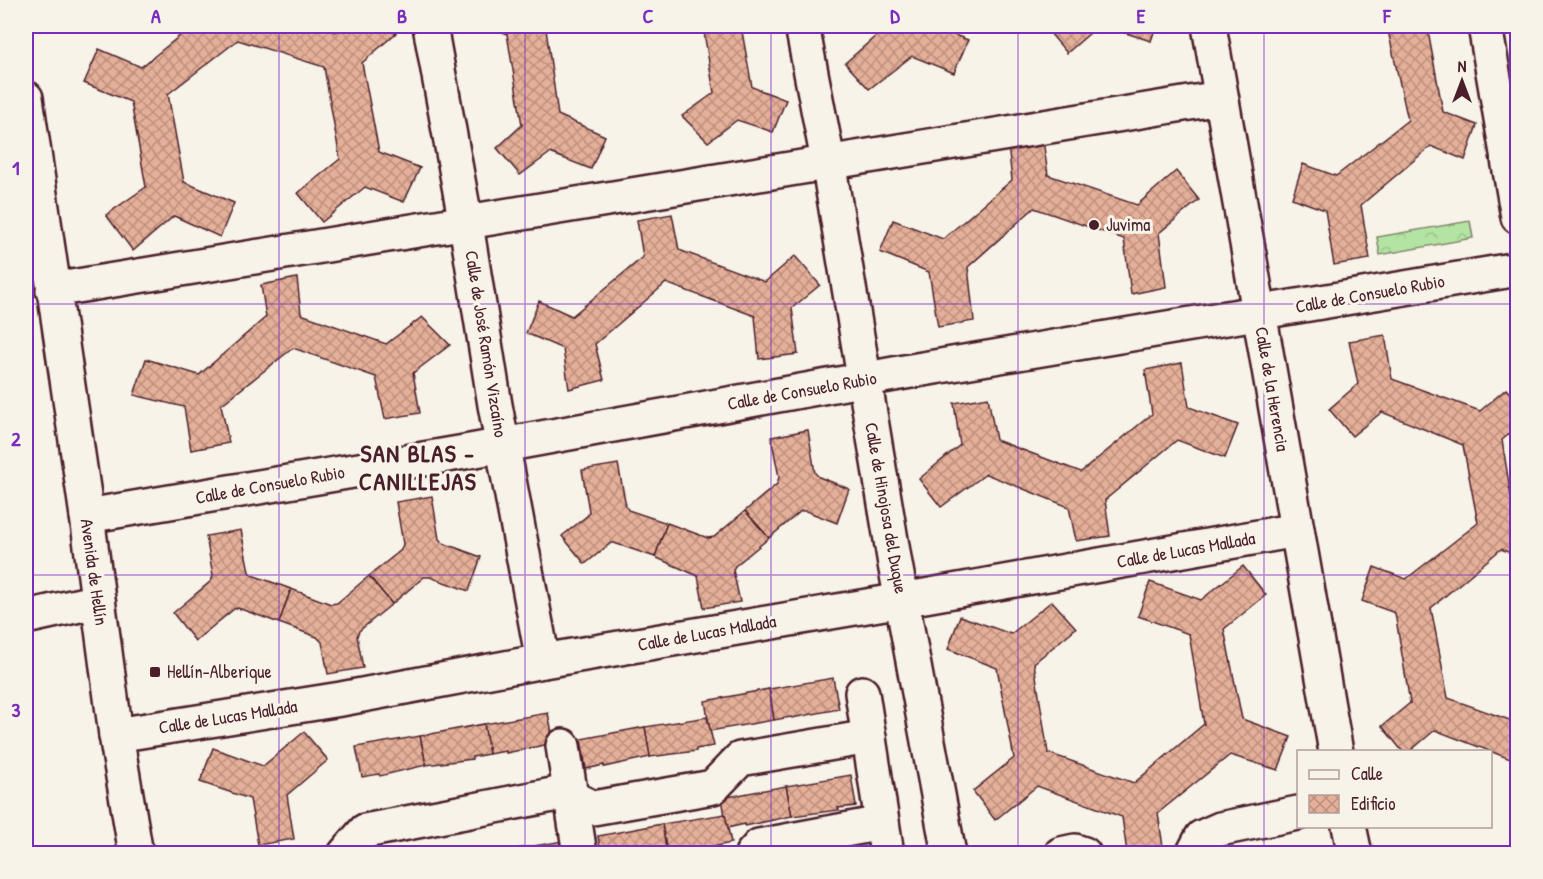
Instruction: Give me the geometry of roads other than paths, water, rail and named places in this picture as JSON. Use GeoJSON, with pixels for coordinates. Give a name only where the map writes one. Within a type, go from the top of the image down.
{"type":"FeatureCollection","features":[{"type":"Feature","properties":{"kind":"street","name":"Calle de José Ramón Vizcaíno"},"geometry":{"type":"LineString","coordinates":[[430,26],[466,224],[502,445],[543,661]]}},
{"type":"Feature","properties":{"kind":"street","name":"Calle de Hinojosa del Duque"},"geometry":{"type":"LineString","coordinates":[[802,26],[828,161],[902,600],[950,854]]}},
{"type":"Feature","properties":{"kind":"street","name":"Calle de la Herencia"},"geometry":{"type":"LineString","coordinates":[[1209,26],[1336,750]]}},
{"type":"Feature","properties":{"kind":"street"},"geometry":{"type":"LineString","coordinates":[[1485,26],[1518,217]]}},
{"type":"Feature","properties":{"kind":"street","name":"Avenida de Hellín"},"geometry":{"type":"LineString","coordinates":[[26,98],[136,854]]}},
{"type":"Feature","properties":{"kind":"street"},"geometry":{"type":"LineString","coordinates":[[53,290],[466,224],[828,161],[1220,98]]}},
{"type":"Feature","properties":{"kind":"street","name":"Calle de Consuelo Rubio"},"geometry":{"type":"LineString","coordinates":[[87,516],[864,380],[1518,269]]}},
{"type":"Feature","properties":{"kind":"street","name":"Calle de Lucas Mallada"},"geometry":{"type":"LineString","coordinates":[[117,735],[341,699],[543,661],[1297,530]]}},
{"type":"Feature","properties":{"kind":"street"},"geometry":{"type":"LineString","coordinates":[[26,617],[98,601]]}},
{"type":"Feature","properties":{"kind":"street"},"geometry":{"type":"LineString","coordinates":[[756,850],[885,838],[862,693]]}},
{"type":"Feature","properties":{"kind":"street"},"geometry":{"type":"LineString","coordinates":[[345,854],[365,831],[563,793],[593,808],[712,787],[740,759],[869,737]]}},
{"type":"Feature","properties":{"kind":"street"},"geometry":{"type":"LineString","coordinates":[[562,746],[580,854]]}},
{"type":"Feature","properties":{"kind":"street"},"geometry":{"type":"LineString","coordinates":[[1193,854],[1202,837],[1220,828],[1297,813]]}},
{"type":"Feature","properties":{"kind":"street"},"geometry":{"type":"LineString","coordinates":[[1349,828],[1355,854]]}},
{"type":"Feature","properties":{"kind":"street"},"geometry":{"type":"LineString","coordinates":[[1061,854],[1075,851],[1084,854]]}},
{"type":"Feature","properties":{"kind":"place","name":"Juvima"},"geometry":{"type":"Point","coordinates":[1094,225]}},
{"type":"Feature","properties":{"kind":"place","name":"Hellín-Alberique"},"geometry":{"type":"Point","coordinates":[155,672]}},
{"type":"Feature","properties":{"kind":"district","name":"SAN BLAS - CANILLEJAS"},"geometry":{"type":"Point","coordinates":[418,468]}}]}
